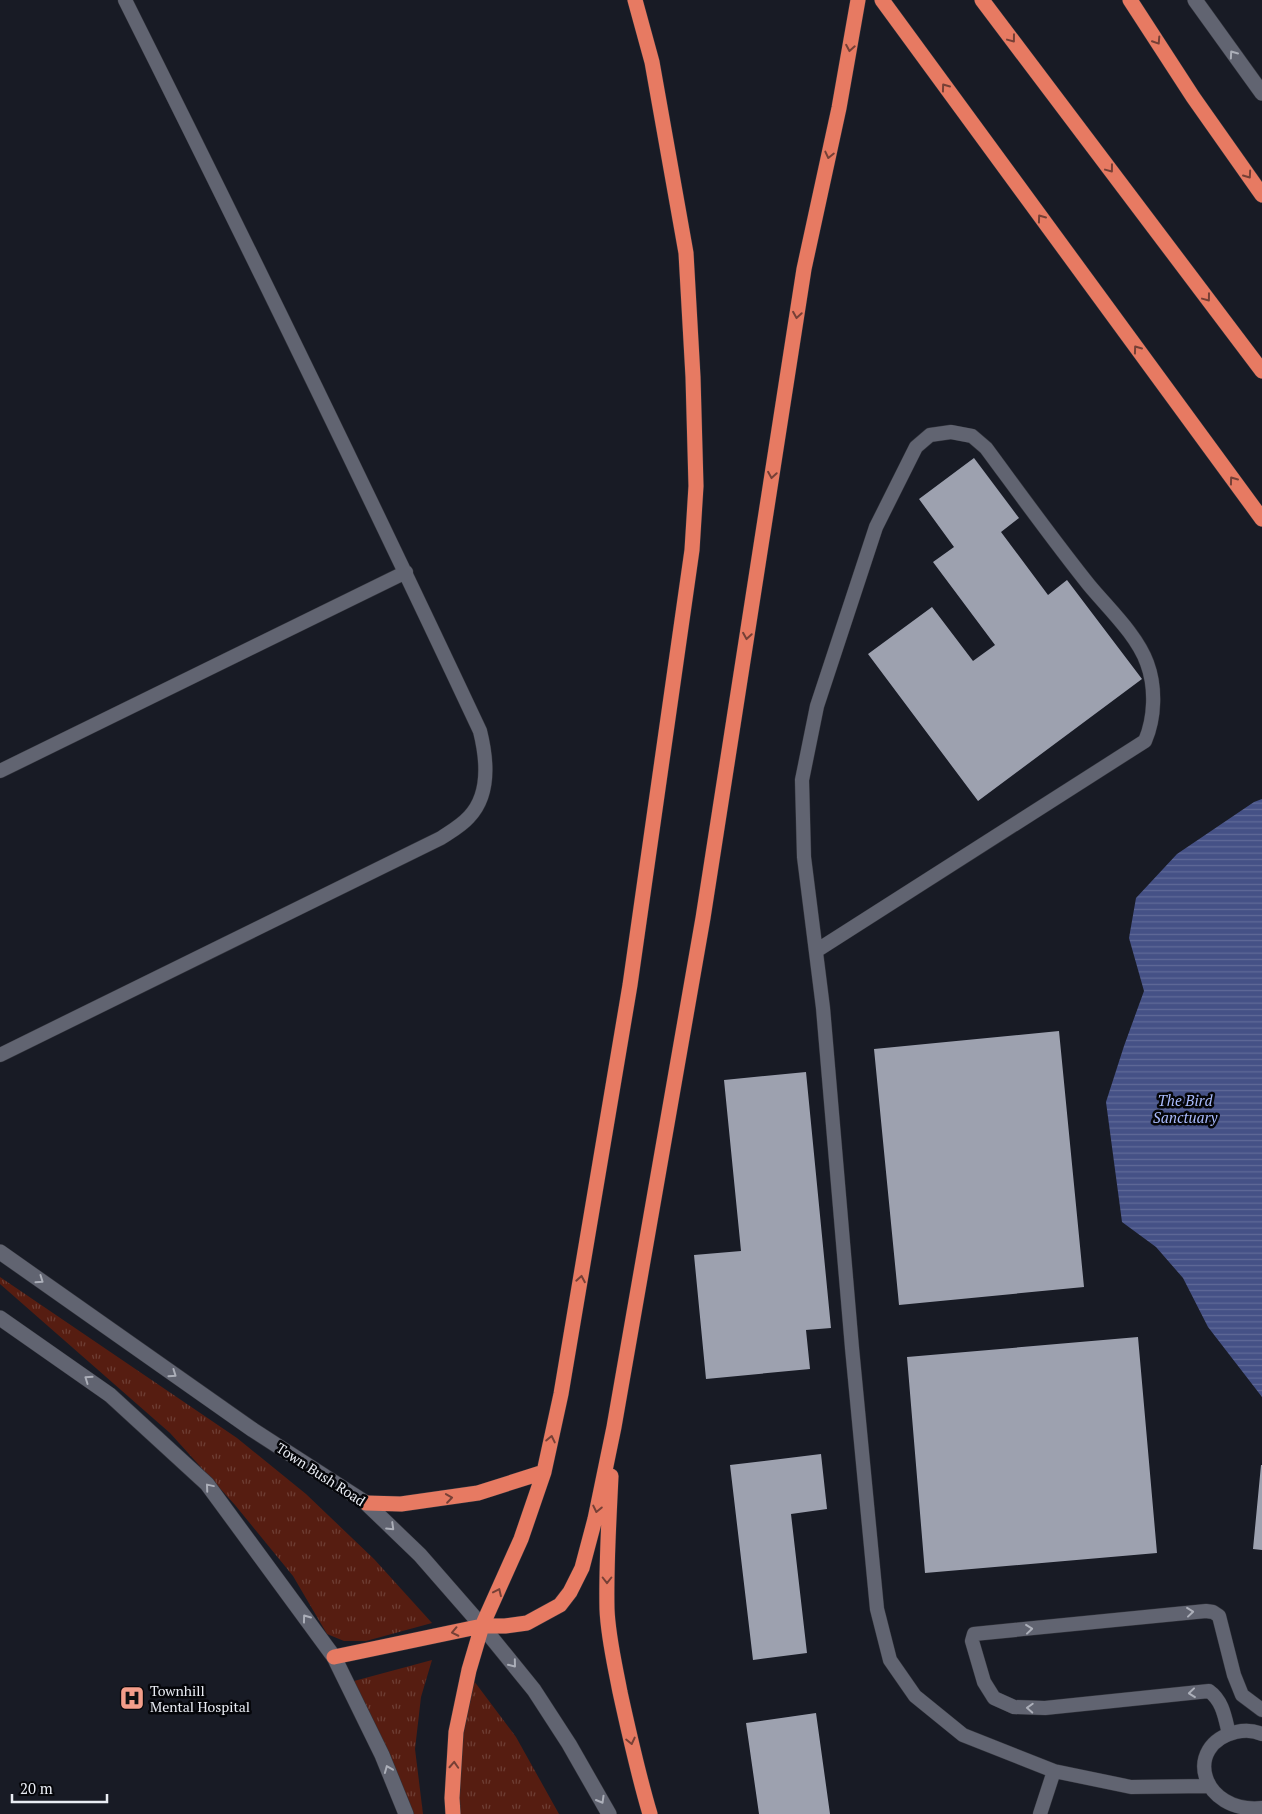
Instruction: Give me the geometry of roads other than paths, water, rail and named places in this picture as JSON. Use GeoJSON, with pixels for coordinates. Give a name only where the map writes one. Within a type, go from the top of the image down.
{"type":"FeatureCollection","features":[{"type":"Feature","properties":{"kind":"highway"},"geometry":{"type":"LineString","coordinates":[[453,1814],[452,1798],[456,1732],[469,1670],[482,1626],[521,1539],[544,1472],[561,1394],[630,985],[692,550],[695,495],[693,377],[686,253],[652,62],[635,0]]}},
{"type":"Feature","properties":{"kind":"highway"},"geometry":{"type":"LineString","coordinates":[[334,1658],[482,1626],[506,1626],[527,1623],[560,1605],[570,1592],[582,1568],[593,1527],[614,1427],[704,918],[804,269],[840,108],[858,0]]}},
{"type":"Feature","properties":{"kind":"highway"},"geometry":{"type":"LineString","coordinates":[[882,0],[1262,519]]}},
{"type":"Feature","properties":{"kind":"highway"},"geometry":{"type":"LineString","coordinates":[[982,0],[1262,371]]}},
{"type":"Feature","properties":{"kind":"highway"},"geometry":{"type":"LineString","coordinates":[[1130,0],[1193,97],[1262,195]]}},
{"type":"Feature","properties":{"kind":"highway"},"geometry":{"type":"LineString","coordinates":[[614,1427],[608,1552],[608,1611],[614,1662],[639,1775],[650,1814]]}},
{"type":"Feature","properties":{"kind":"highway"},"geometry":{"type":"LineString","coordinates":[[366,1503],[401,1504],[478,1493],[544,1472]]}},
{"type":"Feature","properties":{"kind":"street"},"geometry":{"type":"LineString","coordinates":[[1195,0],[1262,93]]}},
{"type":"Feature","properties":{"kind":"street","name":"Town Bush Road"},"geometry":{"type":"LineString","coordinates":[[0,1252],[253,1430],[366,1503],[420,1555],[482,1626],[534,1690],[569,1744],[609,1814]]}},
{"type":"Feature","properties":{"kind":"street"},"geometry":{"type":"LineString","coordinates":[[0,1318],[110,1395],[207,1484],[334,1658],[382,1755],[406,1814]]}},
{"type":"Feature","properties":{"kind":"lane"},"geometry":{"type":"LineString","coordinates":[[0,1056],[441,838],[470,817],[482,796],[486,773],[480,731],[406,572],[125,0]]}},
{"type":"Feature","properties":{"kind":"lane"},"geometry":{"type":"LineString","coordinates":[[816,952],[1145,741],[1150,730],[1153,718],[1152,688],[1148,664],[1138,644],[1088,583],[986,448],[972,436],[951,432],[924,438],[916,447],[876,527],[817,706],[802,780],[804,857],[823,1008],[852,1348],[877,1608],[890,1660],[915,1696],[963,1735],[1054,1771],[1131,1787],[1207,1786]]}},
{"type":"Feature","properties":{"kind":"lane"},"geometry":{"type":"LineString","coordinates":[[0,771],[406,572]]}},
{"type":"Feature","properties":{"kind":"lane"},"geometry":{"type":"LineString","coordinates":[[1229,1734],[1221,1705],[1216,1696],[1209,1691],[1045,1708],[1014,1707],[994,1698],[984,1682],[972,1641],[974,1634],[1206,1611],[1213,1612],[1218,1616],[1234,1675],[1242,1695],[1262,1710],[1244,1730]]}},
{"type":"Feature","properties":{"kind":"lane"},"geometry":{"type":"LineString","coordinates":[[1262,1734],[1244,1730],[1229,1734],[1216,1743],[1207,1755],[1204,1771],[1207,1786],[1215,1799],[1230,1810],[1249,1812],[1262,1808]]}},
{"type":"Feature","properties":{"kind":"lane"},"geometry":{"type":"LineString","coordinates":[[1040,1814],[1054,1771]]}},
{"type":"Feature","properties":{"kind":"water","name":"The Bird Sanctuary"},"geometry":{"type":"Polygon","coordinates":[[[1262,799],[1262,1397],[1208,1327],[1183,1278],[1156,1247],[1122,1222],[1106,1102],[1144,991],[1129,938],[1136,898],[1177,854],[1254,802],[1262,799]]]}},
{"type":"Feature","properties":{"kind":"place","name":"Townhill Mental Hospital"},"geometry":{"type":"Point","coordinates":[132,1698]}}]}
